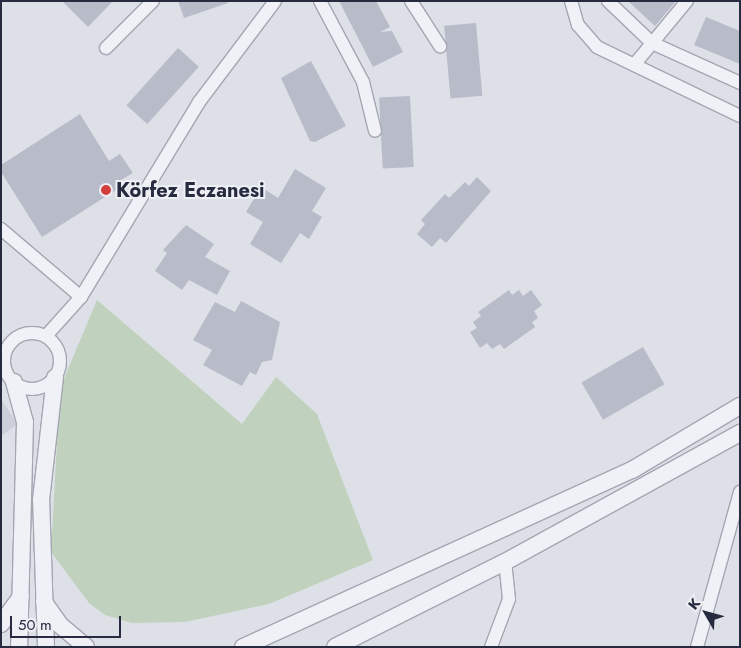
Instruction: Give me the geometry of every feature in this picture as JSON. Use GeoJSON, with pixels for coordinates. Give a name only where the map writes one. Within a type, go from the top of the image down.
{"type":"FeatureCollection","features":[{"type":"Feature","properties":{"kind":"street"},"geometry":{"type":"LineString","coordinates":[[106,48],[153,1]]}},
{"type":"Feature","properties":{"kind":"street"},"geometry":{"type":"LineString","coordinates":[[46,336],[80,297],[199,102],[275,1]]}},
{"type":"Feature","properties":{"kind":"street"},"geometry":{"type":"LineString","coordinates":[[320,1],[362,82],[375,131]]}},
{"type":"Feature","properties":{"kind":"street"},"geometry":{"type":"LineString","coordinates":[[411,1],[440,46]]}},
{"type":"Feature","properties":{"kind":"street"},"geometry":{"type":"LineString","coordinates":[[571,1],[578,24],[596,47],[740,116]]}},
{"type":"Feature","properties":{"kind":"street"},"geometry":{"type":"LineString","coordinates":[[608,1],[652,44],[740,83]]}},
{"type":"Feature","properties":{"kind":"street"},"geometry":{"type":"LineString","coordinates":[[634,65],[687,1]]}},
{"type":"Feature","properties":{"kind":"street"},"geometry":{"type":"LineString","coordinates":[[1,229],[80,297]]}},
{"type":"Feature","properties":{"kind":"street"},"geometry":{"type":"LineString","coordinates":[[20,647],[25,422],[14,382],[5,367],[4,348],[27,333],[46,336]]}},
{"type":"Feature","properties":{"kind":"street"},"geometry":{"type":"LineString","coordinates":[[46,336],[60,360],[55,378],[41,500],[46,647]]}},
{"type":"Feature","properties":{"kind":"street"},"geometry":{"type":"LineString","coordinates":[[14,382],[39,388],[55,378]]}},
{"type":"Feature","properties":{"kind":"street"},"geometry":{"type":"LineString","coordinates":[[243,647],[632,470],[740,406]]}},
{"type":"Feature","properties":{"kind":"street"},"geometry":{"type":"LineString","coordinates":[[335,647],[505,562],[740,433]]}},
{"type":"Feature","properties":{"kind":"street"},"geometry":{"type":"LineString","coordinates":[[697,647],[740,492]]}},
{"type":"Feature","properties":{"kind":"street"},"geometry":{"type":"LineString","coordinates":[[491,647],[509,599],[505,562]]}},
{"type":"Feature","properties":{"kind":"street"},"geometry":{"type":"LineString","coordinates":[[1,624],[22,594]]}},
{"type":"Feature","properties":{"kind":"street"},"geometry":{"type":"LineString","coordinates":[[44,602],[60,625],[86,647]]}},
{"type":"Feature","properties":{"kind":"shaded area"},"geometry":{"type":"Polygon","coordinates":[[[1,399],[18,424],[1,436],[1,399]]]}},
{"type":"Feature","properties":{"kind":"green space"},"geometry":{"type":"Polygon","coordinates":[[[97,300],[242,424],[276,377],[317,414],[373,560],[269,604],[185,622],[132,623],[105,615],[89,603],[51,552],[60,388],[97,300]]]}},
{"type":"Feature","properties":{"kind":"building"},"geometry":{"type":"Polygon","coordinates":[[[62,1],[113,1],[88,27],[62,1]]]}},
{"type":"Feature","properties":{"kind":"building"},"geometry":{"type":"Polygon","coordinates":[[[178,1],[228,1],[228,3],[184,18],[178,1]]]}},
{"type":"Feature","properties":{"kind":"building"},"geometry":{"type":"Polygon","coordinates":[[[339,1],[376,1],[390,27],[380,32],[392,31],[403,52],[373,67],[339,1]]]}},
{"type":"Feature","properties":{"kind":"building"},"geometry":{"type":"Polygon","coordinates":[[[628,1],[676,1],[655,26],[628,1]]]}},
{"type":"Feature","properties":{"kind":"building"},"geometry":{"type":"Polygon","coordinates":[[[706,17],[740,31],[740,64],[694,45],[706,17]]]}},
{"type":"Feature","properties":{"kind":"building"},"geometry":{"type":"Polygon","coordinates":[[[476,23],[482,96],[450,99],[444,26],[476,23]]]}},
{"type":"Feature","properties":{"kind":"building"},"geometry":{"type":"Polygon","coordinates":[[[178,48],[199,67],[147,124],[126,105],[178,48]]]}},
{"type":"Feature","properties":{"kind":"building"},"geometry":{"type":"Polygon","coordinates":[[[311,61],[346,126],[315,142],[310,141],[281,78],[311,61]]]}},
{"type":"Feature","properties":{"kind":"building"},"geometry":{"type":"Polygon","coordinates":[[[410,96],[414,167],[383,169],[379,98],[410,96]]]}},
{"type":"Feature","properties":{"kind":"building"},"geometry":{"type":"Polygon","coordinates":[[[80,114],[109,161],[120,154],[133,173],[121,180],[124,185],[42,237],[1,172],[1,165],[80,114]]]}},
{"type":"Feature","properties":{"kind":"building"},"geometry":{"type":"Polygon","coordinates":[[[295,169],[326,188],[312,211],[322,217],[309,239],[300,233],[281,263],[250,244],[263,222],[246,212],[261,187],[278,198],[295,169]]]}},
{"type":"Feature","properties":{"kind":"building"},"geometry":{"type":"Polygon","coordinates":[[[477,177],[491,191],[446,243],[440,238],[432,247],[417,234],[425,224],[421,220],[445,194],[449,198],[465,182],[469,186],[477,177]]]}},
{"type":"Feature","properties":{"kind":"building"},"geometry":{"type":"Polygon","coordinates":[[[186,225],[214,244],[205,257],[230,271],[217,295],[189,280],[182,290],[155,271],[167,253],[163,250],[186,225]]]}},
{"type":"Feature","properties":{"kind":"building"},"geometry":{"type":"Polygon","coordinates":[[[509,290],[512,295],[519,290],[523,296],[531,290],[542,305],[534,311],[538,318],[532,322],[535,327],[504,349],[500,344],[492,349],[487,343],[480,348],[470,332],[477,328],[473,322],[481,316],[478,312],[509,290]]]}},
{"type":"Feature","properties":{"kind":"building"},"geometry":{"type":"Polygon","coordinates":[[[241,301],[280,322],[272,360],[262,362],[256,375],[250,372],[242,386],[203,365],[212,350],[193,340],[215,302],[235,312],[241,301]]]}},
{"type":"Feature","properties":{"kind":"building"},"geometry":{"type":"Polygon","coordinates":[[[643,347],[664,384],[603,420],[582,382],[643,347]]]}},
{"type":"Feature","properties":{"kind":"place","name":"Körfez Eczanesi"},"geometry":{"type":"Point","coordinates":[106,190]}}]}
